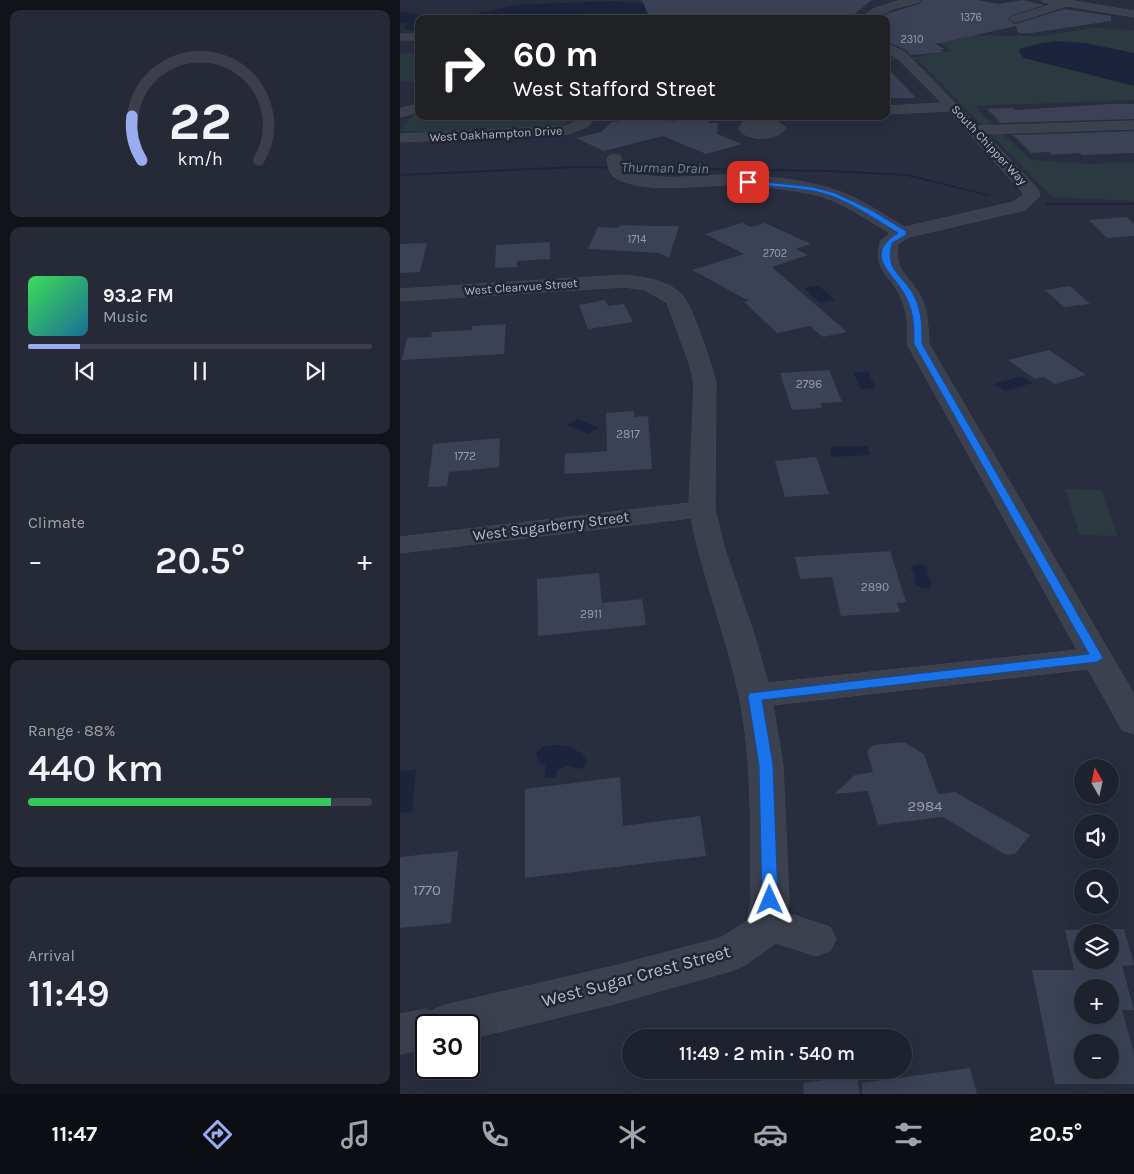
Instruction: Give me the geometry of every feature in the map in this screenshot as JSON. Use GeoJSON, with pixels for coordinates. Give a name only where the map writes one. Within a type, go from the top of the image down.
{"type":"FeatureCollection","features":[{"type":"Feature","properties":{"kind":"street"},"geometry":{"type":"LineString","coordinates":[[870,15],[890,6],[915,0]]}},
{"type":"Feature","properties":{"kind":"street"},"geometry":{"type":"LineString","coordinates":[[1048,0],[1134,14]]}},
{"type":"Feature","properties":{"kind":"street"},"geometry":{"type":"LineString","coordinates":[[1016,19],[1066,3]]}},
{"type":"Feature","properties":{"kind":"street"},"geometry":{"type":"LineString","coordinates":[[400,37],[415,37]]}},
{"type":"Feature","properties":{"kind":"street","name":"South Chipper Way"},"geometry":{"type":"LineString","coordinates":[[890,49],[901,55],[953,107],[1032,192],[1032,196],[1019,206],[903,233]]}},
{"type":"Feature","properties":{"kind":"street"},"geometry":{"type":"LineString","coordinates":[[890,110],[953,107]]}},
{"type":"Feature","properties":{"kind":"street"},"geometry":{"type":"LineString","coordinates":[[400,113],[415,109]]}},
{"type":"Feature","properties":{"kind":"street","name":"West Oakhampton Drive"},"geometry":{"type":"LineString","coordinates":[[400,138],[569,130],[584,123],[585,120]]}},
{"type":"Feature","properties":{"kind":"street"},"geometry":{"type":"LineString","coordinates":[[975,130],[1134,126]]}},
{"type":"Feature","properties":{"kind":"street"},"geometry":{"type":"LineString","coordinates":[[615,158],[618,172],[631,179],[646,182],[732,180],[812,189],[832,194],[869,212],[903,233],[889,242],[885,256],[890,270],[910,296],[918,318],[918,344],[1134,722]]}},
{"type":"Feature","properties":{"kind":"street","name":"West Clearvue Street"},"geometry":{"type":"LineString","coordinates":[[400,295],[606,281],[641,283],[668,292],[676,300],[700,363],[705,383],[702,509],[711,550],[740,637],[755,696],[766,765],[770,900],[766,923]]}},
{"type":"Feature","properties":{"kind":"street","name":"West Sugarberry Street"},"geometry":{"type":"LineString","coordinates":[[400,544],[702,509]]}},
{"type":"Feature","properties":{"kind":"street"},"geometry":{"type":"LineString","coordinates":[[755,696],[1097,658]]}},
{"type":"Feature","properties":{"kind":"street"},"geometry":{"type":"LineString","coordinates":[[766,923],[816,939]]}},
{"type":"Feature","properties":{"kind":"street","name":"West Sugar Crest Street"},"geometry":{"type":"LineString","coordinates":[[480,1017],[614,985],[731,953],[762,932],[766,923]]}},
{"type":"Feature","properties":{"kind":"street"},"geometry":{"type":"LineString","coordinates":[[400,1034],[415,1031]]}},
{"type":"Feature","properties":{"kind":"shaded area"},"geometry":{"type":"Polygon","coordinates":[[[1093,28],[1134,30],[1134,100],[974,106],[1030,160],[1090,164],[1134,162],[1134,201],[1052,197],[917,59],[890,60],[890,58],[915,57],[952,51],[930,35],[1041,36],[1093,28]]]}},
{"type":"Feature","properties":{"kind":"shaded area"},"geometry":{"type":"Polygon","coordinates":[[[400,53],[415,53],[415,82],[400,81],[400,53]]]}},
{"type":"Feature","properties":{"kind":"shaded area"},"geometry":{"type":"Polygon","coordinates":[[[415,114],[415,120],[568,120],[567,123],[558,126],[429,132],[400,131],[415,114]]]}},
{"type":"Feature","properties":{"kind":"shaded area"},"geometry":{"type":"Polygon","coordinates":[[[1065,489],[1101,490],[1118,536],[1080,535],[1065,489]]]}},
{"type":"Feature","properties":{"kind":"water"},"geometry":{"type":"Polygon","coordinates":[[[611,1],[676,7],[869,4],[860,6],[676,13],[470,15],[516,5],[611,1]]]}},
{"type":"Feature","properties":{"kind":"water"},"geometry":{"type":"Polygon","coordinates":[[[400,12],[427,15],[415,15],[415,31],[405,30],[406,23],[400,23],[400,12]]]}},
{"type":"Feature","properties":{"kind":"water"},"geometry":{"type":"Polygon","coordinates":[[[1057,41],[1085,43],[1134,53],[1134,86],[1024,58],[1020,54],[1019,49],[1057,41]]]}},
{"type":"Feature","properties":{"kind":"water"},"geometry":{"type":"Polygon","coordinates":[[[818,285],[835,300],[820,303],[804,288],[818,285]]]}},
{"type":"Feature","properties":{"kind":"water"},"geometry":{"type":"Polygon","coordinates":[[[868,372],[876,388],[861,389],[853,373],[868,372]]]}},
{"type":"Feature","properties":{"kind":"water"},"geometry":{"type":"Polygon","coordinates":[[[1022,376],[1032,383],[1005,391],[994,384],[1022,376]]]}},
{"type":"Feature","properties":{"kind":"water"},"geometry":{"type":"Polygon","coordinates":[[[578,419],[599,428],[588,434],[567,425],[578,419]]]}},
{"type":"Feature","properties":{"kind":"water"},"geometry":{"type":"Polygon","coordinates":[[[867,446],[870,455],[831,457],[830,447],[867,446]]]}},
{"type":"Feature","properties":{"kind":"water"},"geometry":{"type":"Polygon","coordinates":[[[921,564],[926,566],[927,576],[932,581],[930,588],[922,588],[915,585],[915,574],[910,568],[921,564]]]}},
{"type":"Feature","properties":{"kind":"water"},"geometry":{"type":"Polygon","coordinates":[[[554,745],[577,750],[587,760],[586,766],[579,769],[567,766],[557,770],[556,777],[545,778],[545,765],[540,763],[536,754],[542,747],[554,745]]]}},
{"type":"Feature","properties":{"kind":"water"},"geometry":{"type":"Polygon","coordinates":[[[416,769],[412,812],[400,813],[400,771],[416,769]]]}},
{"type":"Feature","properties":{"kind":"building"},"geometry":{"type":"Polygon","coordinates":[[[642,0],[872,0],[853,15],[648,15],[642,0]]]}},
{"type":"Feature","properties":{"kind":"building"},"geometry":{"type":"Polygon","coordinates":[[[922,0],[978,0],[998,4],[1023,0],[1044,5],[1011,16],[1008,19],[1015,24],[1064,9],[1111,16],[1111,21],[1031,33],[1018,33],[1016,26],[935,44],[945,49],[940,50],[944,52],[911,55],[906,50],[890,43],[890,15],[886,14],[919,4],[922,0]]]}},
{"type":"Feature","properties":{"kind":"building"},"geometry":{"type":"Polygon","coordinates":[[[890,71],[916,98],[890,98],[890,71]]]}},
{"type":"Feature","properties":{"kind":"building"},"geometry":{"type":"Polygon","coordinates":[[[1134,104],[1134,119],[1001,123],[987,109],[1013,108],[1015,110],[1134,104]]]}},
{"type":"Feature","properties":{"kind":"building"},"geometry":{"type":"Polygon","coordinates":[[[620,120],[676,122],[676,120],[709,120],[709,123],[718,123],[717,134],[742,144],[706,154],[663,136],[604,151],[576,138],[601,132],[612,122],[620,120]]]}},
{"type":"Feature","properties":{"kind":"building"},"geometry":{"type":"Polygon","coordinates":[[[1134,131],[1134,153],[1082,155],[1080,153],[1052,155],[1049,152],[1031,153],[1013,135],[1134,131]]]}},
{"type":"Feature","properties":{"kind":"building"},"geometry":{"type":"Polygon","coordinates":[[[1127,217],[1134,224],[1134,236],[1107,238],[1089,220],[1127,217]]]}},
{"type":"Feature","properties":{"kind":"building"},"geometry":{"type":"Polygon","coordinates":[[[742,223],[751,227],[765,223],[811,244],[796,249],[808,255],[772,267],[847,332],[823,337],[810,326],[777,333],[744,302],[749,301],[692,270],[744,254],[705,234],[742,223]]]}},
{"type":"Feature","properties":{"kind":"building"},"geometry":{"type":"Polygon","coordinates":[[[620,225],[679,226],[669,258],[659,253],[588,249],[598,227],[618,228],[620,225]]]}},
{"type":"Feature","properties":{"kind":"building"},"geometry":{"type":"Polygon","coordinates":[[[550,242],[550,259],[517,261],[517,267],[495,268],[496,245],[550,242]]]}},
{"type":"Feature","properties":{"kind":"building"},"geometry":{"type":"Polygon","coordinates":[[[427,243],[420,272],[400,273],[400,244],[427,243]]]}},
{"type":"Feature","properties":{"kind":"building"},"geometry":{"type":"Polygon","coordinates":[[[1070,286],[1090,304],[1064,307],[1045,290],[1070,286]]]}},
{"type":"Feature","properties":{"kind":"building"},"geometry":{"type":"Polygon","coordinates":[[[605,300],[608,306],[624,304],[633,322],[588,329],[579,305],[605,300]]]}},
{"type":"Feature","properties":{"kind":"building"},"geometry":{"type":"Polygon","coordinates":[[[506,324],[504,354],[402,360],[407,338],[431,337],[432,332],[472,330],[472,326],[506,324]]]}},
{"type":"Feature","properties":{"kind":"building"},"geometry":{"type":"Polygon","coordinates":[[[1049,350],[1086,375],[1055,384],[1044,377],[1035,379],[1008,360],[1049,350]]]}},
{"type":"Feature","properties":{"kind":"building"},"geometry":{"type":"Polygon","coordinates":[[[829,370],[842,402],[820,403],[822,408],[792,410],[780,373],[829,370]]]}},
{"type":"Feature","properties":{"kind":"building"},"geometry":{"type":"Polygon","coordinates":[[[634,411],[634,417],[648,416],[652,469],[564,474],[565,454],[607,451],[606,413],[634,411]]]}},
{"type":"Feature","properties":{"kind":"building"},"geometry":{"type":"Polygon","coordinates":[[[500,438],[499,467],[449,472],[447,486],[428,487],[433,444],[500,438]]]}},
{"type":"Feature","properties":{"kind":"building"},"geometry":{"type":"Polygon","coordinates":[[[816,457],[829,494],[785,497],[775,461],[816,457]]]}},
{"type":"Feature","properties":{"kind":"building"},"geometry":{"type":"Polygon","coordinates":[[[890,551],[906,602],[897,603],[900,612],[841,616],[832,577],[800,579],[795,557],[890,551]]]}},
{"type":"Feature","properties":{"kind":"building"},"geometry":{"type":"Polygon","coordinates":[[[599,573],[602,603],[642,599],[646,625],[538,636],[537,579],[599,573]]]}},
{"type":"Feature","properties":{"kind":"building"},"geometry":{"type":"Polygon","coordinates":[[[904,742],[924,754],[938,794],[955,792],[1030,835],[1015,854],[1006,855],[943,817],[878,825],[868,791],[834,794],[855,775],[873,772],[867,751],[873,745],[904,742]]]}},
{"type":"Feature","properties":{"kind":"building"},"geometry":{"type":"Polygon","coordinates":[[[620,777],[623,826],[700,816],[706,856],[525,878],[525,789],[620,777]]]}},
{"type":"Feature","properties":{"kind":"building"},"geometry":{"type":"Polygon","coordinates":[[[458,851],[451,923],[400,928],[400,857],[458,851]]]}},
{"type":"Feature","properties":{"kind":"building"},"geometry":{"type":"Polygon","coordinates":[[[1119,929],[1124,929],[1134,965],[1122,966],[1134,1010],[1122,1010],[1134,1053],[1134,1084],[1055,1084],[1032,970],[1074,970],[1065,930],[1074,930],[1074,969],[1119,969],[1119,929]]]}},
{"type":"Feature","properties":{"kind":"building"},"geometry":{"type":"Polygon","coordinates":[[[970,1068],[977,1094],[862,1094],[862,1083],[891,1079],[912,1079],[912,1076],[970,1068]]]}},
{"type":"Feature","properties":{"kind":"building"},"geometry":{"type":"Polygon","coordinates":[[[830,1079],[858,1079],[860,1094],[804,1094],[803,1083],[830,1079]]]}},
{"type":"Feature","properties":{"kind":"waterway","name":"Thurman Drain"},"geometry":{"type":"LineString","coordinates":[[400,175],[577,167],[829,171],[907,175],[988,195]]}},
{"type":"Feature","properties":{"kind":"waterway","name":"Thurman Drain"},"geometry":{"type":"LineString","coordinates":[[1047,204],[1134,204]]}},
{"type":"Feature","properties":{"kind":"route"},"geometry":{"type":"LineString","coordinates":[[748,182],[812,189],[832,194],[869,212],[903,233],[889,242],[885,256],[890,270],[910,296],[918,318],[918,344],[1097,658],[755,696],[766,765],[770,900]]}}]}
